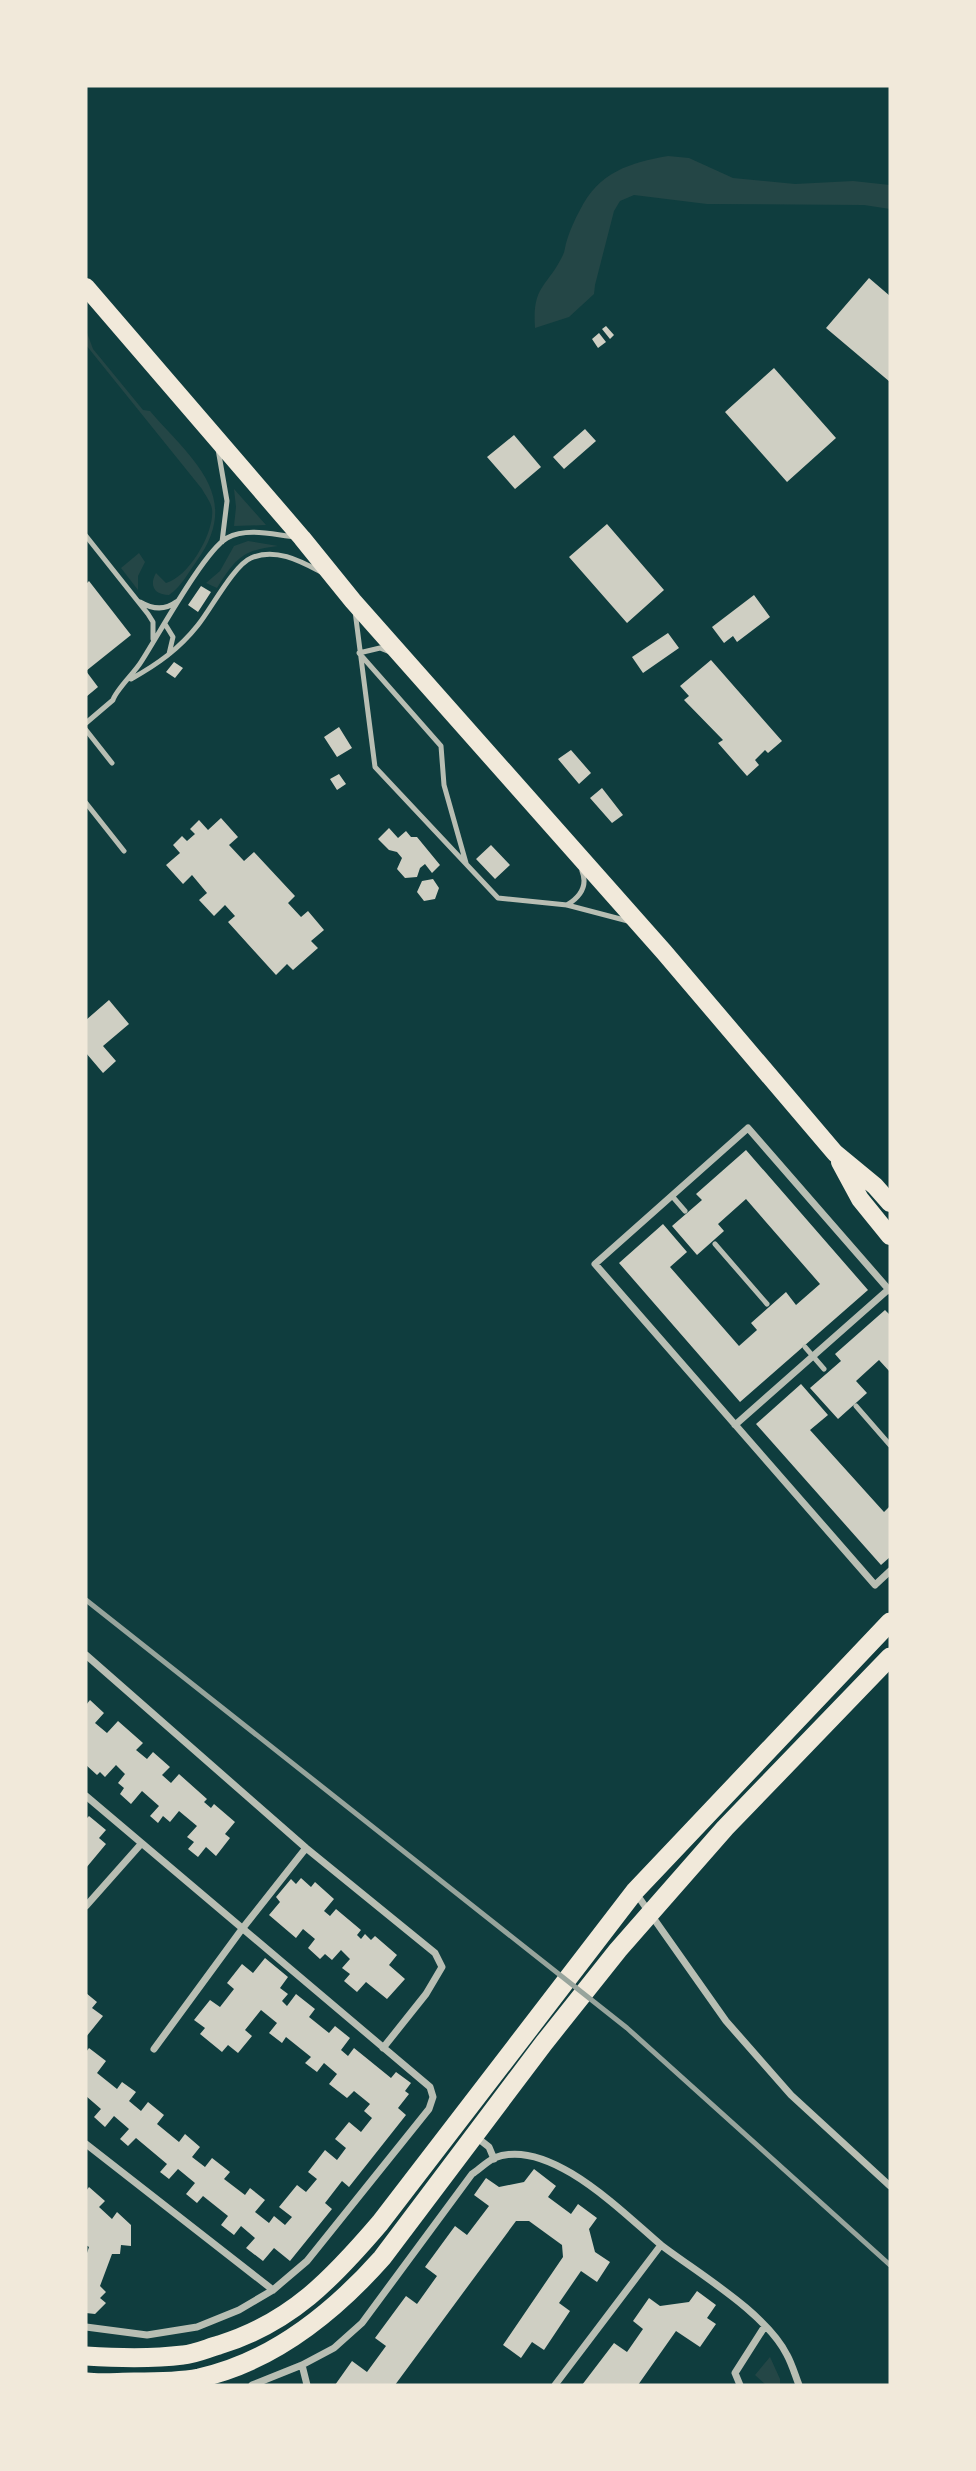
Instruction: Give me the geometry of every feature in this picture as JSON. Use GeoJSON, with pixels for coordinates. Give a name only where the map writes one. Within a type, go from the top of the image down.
{"type":"FeatureCollection","features":[{"type":"Feature","properties":{"kind":"highway"},"geometry":{"type":"LineString","coordinates":[[86,2356],[139,2358],[186,2355],[240,2339],[278,2321],[312,2296],[347,2262],[380,2224],[635,1891],[890,1622]]}},
{"type":"Feature","properties":{"kind":"highway"},"geometry":{"type":"LineString","coordinates":[[86,2382],[162,2382],[199,2378],[258,2357],[296,2336],[353,2291],[382,2258],[544,2043],[618,1950],[725,1828],[890,1657]]}},
{"type":"Feature","properties":{"kind":"main road"},"geometry":{"type":"LineString","coordinates":[[86,287],[94,304],[216,439],[353,601],[640,925],[835,1153],[875,1186],[890,1203]]}},
{"type":"Feature","properties":{"kind":"main road"},"geometry":{"type":"LineString","coordinates":[[835,1153],[860,1199],[890,1236]]}},
{"type":"Feature","properties":{"kind":"street"},"geometry":{"type":"LineString","coordinates":[[735,1425],[890,1289],[748,1128],[595,1264],[735,1425],[875,1585],[890,1571]]}},
{"type":"Feature","properties":{"kind":"street"},"geometry":{"type":"LineString","coordinates":[[86,1655],[306,1848],[435,1952],[442,1967],[426,1994],[383,2048]]}},
{"type":"Feature","properties":{"kind":"street"},"geometry":{"type":"LineString","coordinates":[[86,1797],[430,2087],[433,2097],[429,2109],[307,2261],[273,2290],[239,2310],[197,2327],[147,2334],[86,2327]]}},
{"type":"Feature","properties":{"kind":"street"},"geometry":{"type":"LineString","coordinates":[[86,1906],[141,1844]]}},
{"type":"Feature","properties":{"kind":"street"},"geometry":{"type":"LineString","coordinates":[[154,2049],[242,1929],[306,1848]]}},
{"type":"Feature","properties":{"kind":"street"},"geometry":{"type":"LineString","coordinates":[[635,1891],[726,2021],[791,2095],[890,2186]]}},
{"type":"Feature","properties":{"kind":"street"},"geometry":{"type":"LineString","coordinates":[[474,2135],[489,2147],[494,2158]]}},
{"type":"Feature","properties":{"kind":"street"},"geometry":{"type":"LineString","coordinates":[[86,2144],[273,2290]]}},
{"type":"Feature","properties":{"kind":"street"},"geometry":{"type":"LineString","coordinates":[[252,2385],[302,2365],[334,2348],[362,2323],[472,2174],[494,2158],[514,2154],[542,2159],[568,2171],[739,2303],[765,2326],[788,2355],[799,2385]]}},
{"type":"Feature","properties":{"kind":"street"},"geometry":{"type":"LineString","coordinates":[[555,2385],[661,2245]]}},
{"type":"Feature","properties":{"kind":"street"},"geometry":{"type":"LineString","coordinates":[[740,2385],[736,2373],[765,2326]]}},
{"type":"Feature","properties":{"kind":"street"},"geometry":{"type":"LineString","coordinates":[[302,2365],[307,2385]]}},
{"type":"Feature","properties":{"kind":"lane"},"geometry":{"type":"LineString","coordinates":[[216,439],[227,501],[222,542]]}},
{"type":"Feature","properties":{"kind":"lane"},"geometry":{"type":"LineString","coordinates":[[127,682],[179,600],[222,542],[233,536],[253,533],[302,538]]}},
{"type":"Feature","properties":{"kind":"lane"},"geometry":{"type":"LineString","coordinates":[[86,536],[153,622],[155,632],[150,649]]}},
{"type":"Feature","properties":{"kind":"lane"},"geometry":{"type":"LineString","coordinates":[[86,723],[113,700],[114,694],[127,682],[168,657],[198,625],[239,568],[253,557],[283,555],[335,579]]}},
{"type":"Feature","properties":{"kind":"lane"},"geometry":{"type":"LineString","coordinates":[[136,600],[158,608],[169,607],[179,600]]}},
{"type":"Feature","properties":{"kind":"lane"},"geometry":{"type":"LineString","coordinates":[[353,601],[375,767],[498,898],[566,905],[640,925]]}},
{"type":"Feature","properties":{"kind":"lane"},"geometry":{"type":"LineString","coordinates":[[165,624],[173,637],[168,657]]}},
{"type":"Feature","properties":{"kind":"lane"},"geometry":{"type":"LineString","coordinates":[[359,653],[380,649],[405,659]]}},
{"type":"Feature","properties":{"kind":"lane"},"geometry":{"type":"LineString","coordinates":[[359,653],[441,746],[444,785],[467,866]]}},
{"type":"Feature","properties":{"kind":"lane"},"geometry":{"type":"LineString","coordinates":[[86,730],[112,763]]}},
{"type":"Feature","properties":{"kind":"lane"},"geometry":{"type":"LineString","coordinates":[[86,803],[124,851]]}},
{"type":"Feature","properties":{"kind":"lane"},"geometry":{"type":"LineString","coordinates":[[566,905],[578,898],[583,888],[584,876],[577,853]]}},
{"type":"Feature","properties":{"kind":"lane"},"geometry":{"type":"LineString","coordinates":[[672,1196],[685,1211]]}},
{"type":"Feature","properties":{"kind":"lane"},"geometry":{"type":"LineString","coordinates":[[715,1244],[767,1304]]}},
{"type":"Feature","properties":{"kind":"lane"},"geometry":{"type":"LineString","coordinates":[[805,1347],[824,1369]]}},
{"type":"Feature","properties":{"kind":"lane"},"geometry":{"type":"LineString","coordinates":[[856,1406],[890,1445]]}},
{"type":"Feature","properties":{"kind":"shaded area"},"geometry":{"type":"Polygon","coordinates":[[[668,156],[689,158],[733,178],[795,184],[853,181],[890,185],[890,209],[864,205],[707,204],[634,195],[620,201],[614,211],[594,294],[569,317],[535,328],[538,295],[563,255],[578,213],[588,197],[616,171],[668,156]]]}},
{"type":"Feature","properties":{"kind":"shaded area"},"geometry":{"type":"Polygon","coordinates":[[[86,330],[93,349],[143,410],[150,411],[196,463],[214,498],[215,517],[210,539],[184,580],[169,595],[154,589],[156,573],[166,583],[175,579],[191,563],[205,541],[212,519],[211,506],[202,489],[86,345],[86,330]]]}},
{"type":"Feature","properties":{"kind":"shaded area"},"geometry":{"type":"Polygon","coordinates":[[[234,489],[266,525],[234,526],[234,489]]]}},
{"type":"Feature","properties":{"kind":"shaded area"},"geometry":{"type":"Polygon","coordinates":[[[248,541],[278,546],[256,550],[241,557],[229,569],[217,588],[206,583],[220,571],[234,546],[248,541]]]}},
{"type":"Feature","properties":{"kind":"shaded area"},"geometry":{"type":"Polygon","coordinates":[[[139,553],[145,562],[138,576],[138,590],[121,568],[139,553]]]}},
{"type":"Feature","properties":{"kind":"shaded area"},"geometry":{"type":"Polygon","coordinates":[[[770,2357],[780,2385],[766,2385],[755,2375],[770,2357]]]}},
{"type":"Feature","properties":{"kind":"building"},"geometry":{"type":"Polygon","coordinates":[[[869,278],[890,296],[890,382],[826,328],[869,278]]]}},
{"type":"Feature","properties":{"kind":"building"},"geometry":{"type":"Polygon","coordinates":[[[606,326],[614,335],[610,339],[602,329],[606,326]]]}},
{"type":"Feature","properties":{"kind":"building"},"geometry":{"type":"Polygon","coordinates":[[[599,333],[606,342],[598,348],[592,339],[599,333]]]}},
{"type":"Feature","properties":{"kind":"building"},"geometry":{"type":"Polygon","coordinates":[[[774,368],[836,438],[787,482],[725,412],[774,368]]]}},
{"type":"Feature","properties":{"kind":"building"},"geometry":{"type":"Polygon","coordinates":[[[585,429],[596,441],[564,469],[553,457],[585,429]]]}},
{"type":"Feature","properties":{"kind":"building"},"geometry":{"type":"Polygon","coordinates":[[[514,435],[541,467],[515,489],[487,457],[514,435]]]}},
{"type":"Feature","properties":{"kind":"building"},"geometry":{"type":"Polygon","coordinates":[[[607,524],[664,590],[627,623],[569,557],[607,524]]]}},
{"type":"Feature","properties":{"kind":"building"},"geometry":{"type":"Polygon","coordinates":[[[89,581],[131,635],[86,671],[86,584],[89,581]]]}},
{"type":"Feature","properties":{"kind":"building"},"geometry":{"type":"Polygon","coordinates":[[[201,586],[211,592],[198,612],[188,605],[201,586]]]}},
{"type":"Feature","properties":{"kind":"building"},"geometry":{"type":"Polygon","coordinates":[[[754,595],[770,617],[737,642],[733,636],[724,643],[712,627],[754,595]]]}},
{"type":"Feature","properties":{"kind":"building"},"geometry":{"type":"Polygon","coordinates":[[[668,633],[679,648],[643,673],[632,657],[668,633]]]}},
{"type":"Feature","properties":{"kind":"building"},"geometry":{"type":"Polygon","coordinates":[[[711,660],[782,741],[768,753],[765,750],[755,760],[759,765],[747,776],[718,743],[723,740],[684,700],[689,696],[680,686],[711,660]]]}},
{"type":"Feature","properties":{"kind":"building"},"geometry":{"type":"Polygon","coordinates":[[[174,662],[183,668],[175,678],[166,672],[174,662]]]}},
{"type":"Feature","properties":{"kind":"building"},"geometry":{"type":"Polygon","coordinates":[[[86,671],[98,687],[86,697],[86,671]]]}},
{"type":"Feature","properties":{"kind":"building"},"geometry":{"type":"Polygon","coordinates":[[[339,727],[352,748],[337,757],[324,737],[339,727]]]}},
{"type":"Feature","properties":{"kind":"building"},"geometry":{"type":"Polygon","coordinates":[[[571,750],[591,773],[579,784],[558,759],[571,750]]]}},
{"type":"Feature","properties":{"kind":"building"},"geometry":{"type":"Polygon","coordinates":[[[339,774],[346,784],[337,790],[330,779],[339,774]]]}},
{"type":"Feature","properties":{"kind":"building"},"geometry":{"type":"Polygon","coordinates":[[[602,788],[623,815],[612,823],[590,798],[602,788]]]}},
{"type":"Feature","properties":{"kind":"building"},"geometry":{"type":"Polygon","coordinates":[[[221,818],[238,837],[229,845],[244,861],[254,852],[295,896],[288,903],[301,917],[308,911],[324,930],[311,941],[318,948],[293,970],[287,964],[276,975],[228,922],[235,916],[225,905],[214,916],[199,900],[207,893],[192,875],[183,884],[166,865],[180,853],[173,845],[182,836],[187,841],[195,834],[190,829],[199,820],[208,830],[221,818]]]}},
{"type":"Feature","properties":{"kind":"building"},"geometry":{"type":"Polygon","coordinates":[[[389,828],[398,838],[406,831],[411,837],[417,837],[440,865],[432,873],[425,864],[420,868],[417,877],[405,878],[397,869],[402,858],[378,839],[389,828]]]}},
{"type":"Feature","properties":{"kind":"building"},"geometry":{"type":"Polygon","coordinates":[[[491,845],[510,865],[495,879],[476,859],[491,845]]]}},
{"type":"Feature","properties":{"kind":"building"},"geometry":{"type":"Polygon","coordinates":[[[433,879],[439,888],[435,899],[424,901],[417,892],[422,881],[433,879]]]}},
{"type":"Feature","properties":{"kind":"building"},"geometry":{"type":"Polygon","coordinates":[[[109,1000],[129,1024],[103,1046],[116,1061],[103,1073],[86,1053],[86,1020],[109,1000]]]}},
{"type":"Feature","properties":{"kind":"building"},"geometry":{"type":"Polygon","coordinates":[[[746,1150],[868,1290],[740,1402],[619,1263],[663,1224],[687,1252],[670,1267],[739,1346],[757,1330],[751,1323],[786,1292],[796,1305],[820,1284],[746,1199],[718,1224],[724,1231],[697,1255],[672,1226],[702,1200],[696,1194],[746,1150]]]}},
{"type":"Feature","properties":{"kind":"building"},"geometry":{"type":"Polygon","coordinates":[[[885,1310],[890,1315],[890,1372],[879,1360],[856,1381],[867,1393],[838,1419],[810,1388],[841,1361],[835,1354],[885,1310]]]}},
{"type":"Feature","properties":{"kind":"building"},"geometry":{"type":"Polygon","coordinates":[[[801,1384],[828,1415],[810,1430],[884,1512],[890,1506],[890,1557],[881,1565],[756,1424],[801,1384]]]}},
{"type":"Feature","properties":{"kind":"building"},"geometry":{"type":"Polygon","coordinates":[[[90,1700],[104,1713],[95,1723],[107,1733],[118,1721],[143,1743],[136,1750],[147,1759],[153,1752],[170,1767],[162,1775],[171,1783],[179,1774],[207,1799],[204,1802],[211,1808],[214,1804],[235,1822],[225,1834],[230,1838],[216,1856],[206,1847],[198,1857],[188,1849],[194,1842],[187,1837],[197,1826],[179,1811],[170,1822],[163,1816],[158,1823],[150,1816],[159,1806],[142,1791],[131,1804],[120,1794],[124,1788],[118,1783],[125,1774],[116,1765],[105,1777],[100,1772],[97,1775],[86,1765],[86,1705],[90,1700]]]}},
{"type":"Feature","properties":{"kind":"building"},"geometry":{"type":"Polygon","coordinates":[[[89,1816],[106,1830],[99,1838],[106,1844],[86,1868],[86,1819],[89,1816]]]}},
{"type":"Feature","properties":{"kind":"building"},"geometry":{"type":"Polygon","coordinates":[[[301,1878],[311,1887],[315,1882],[334,1899],[324,1911],[330,1916],[336,1909],[361,1930],[357,1935],[361,1939],[365,1934],[371,1940],[375,1936],[397,1955],[389,1965],[405,1979],[387,1999],[366,1982],[357,1992],[344,1981],[350,1974],[342,1968],[350,1959],[341,1950],[332,1960],[325,1954],[320,1959],[308,1948],[315,1939],[303,1929],[296,1938],[269,1915],[280,1902],[276,1897],[291,1879],[296,1884],[301,1878]]]}},
{"type":"Feature","properties":{"kind":"building"},"geometry":{"type":"Polygon","coordinates":[[[265,1958],[288,1977],[280,1988],[288,1994],[282,2001],[287,2006],[296,1994],[315,2009],[309,2017],[329,2033],[335,2026],[350,2038],[341,2050],[348,2056],[354,2048],[391,2078],[396,2072],[411,2083],[405,2091],[409,2094],[398,2108],[406,2115],[349,2187],[342,2181],[325,2203],[332,2209],[290,2261],[274,2248],[263,2261],[246,2248],[255,2238],[241,2226],[234,2235],[221,2225],[228,2216],[203,2196],[197,2203],[186,2194],[195,2183],[178,2169],[169,2179],[160,2172],[167,2164],[136,2138],[128,2146],[120,2139],[129,2129],[114,2116],[105,2127],[94,2117],[101,2109],[86,2096],[86,2052],[89,2048],[106,2061],[97,2073],[117,2089],[122,2082],[136,2092],[129,2101],[141,2111],[148,2102],[164,2115],[157,2124],[179,2142],[185,2134],[200,2147],[192,2157],[205,2167],[212,2158],[230,2172],[224,2179],[245,2195],[250,2188],[265,2200],[255,2212],[269,2223],[274,2216],[285,2225],[292,2217],[279,2207],[297,2185],[306,2192],[317,2179],[308,2172],[325,2150],[337,2160],[346,2148],[335,2139],[349,2122],[361,2132],[372,2118],[364,2111],[370,2104],[354,2091],[347,2098],[329,2084],[337,2074],[324,2063],[317,2072],[305,2063],[311,2057],[286,2037],[282,2043],[269,2033],[277,2023],[261,2010],[245,2030],[252,2036],[238,2053],[228,2045],[222,2052],[200,2034],[205,2028],[194,2020],[210,2000],[220,2007],[234,1989],[227,1983],[242,1964],[253,1973],[265,1958]]]}},
{"type":"Feature","properties":{"kind":"building"},"geometry":{"type":"Polygon","coordinates":[[[86,1993],[97,2002],[92,2008],[103,2016],[86,2037],[86,1993]]]}},
{"type":"Feature","properties":{"kind":"building"},"geometry":{"type":"Polygon","coordinates":[[[534,2169],[556,2186],[548,2197],[571,2214],[578,2204],[597,2218],[589,2229],[595,2252],[610,2262],[597,2282],[581,2271],[559,2303],[570,2311],[544,2350],[532,2342],[521,2358],[503,2345],[563,2257],[562,2245],[529,2221],[516,2221],[395,2385],[335,2385],[352,2361],[367,2372],[386,2346],[375,2338],[406,2296],[417,2304],[437,2276],[425,2267],[455,2226],[467,2235],[489,2206],[474,2195],[486,2178],[499,2187],[524,2182],[534,2169]]]}},
{"type":"Feature","properties":{"kind":"building"},"geometry":{"type":"Polygon","coordinates":[[[89,2187],[105,2201],[99,2207],[112,2219],[117,2212],[131,2225],[131,2246],[121,2245],[120,2254],[112,2254],[100,2286],[106,2292],[100,2298],[106,2303],[95,2314],[86,2313],[86,2256],[89,2247],[86,2245],[86,2191],[89,2187]]]}},
{"type":"Feature","properties":{"kind":"building"},"geometry":{"type":"Polygon","coordinates":[[[697,2291],[716,2305],[707,2318],[716,2324],[700,2347],[676,2331],[638,2385],[582,2385],[614,2343],[627,2352],[643,2329],[633,2321],[649,2298],[660,2306],[689,2302],[697,2291]]]}},
{"type":"Feature","properties":{"kind":"railway"},"geometry":{"type":"LineString","coordinates":[[86,1600],[627,2028],[890,2265]]}}]}
